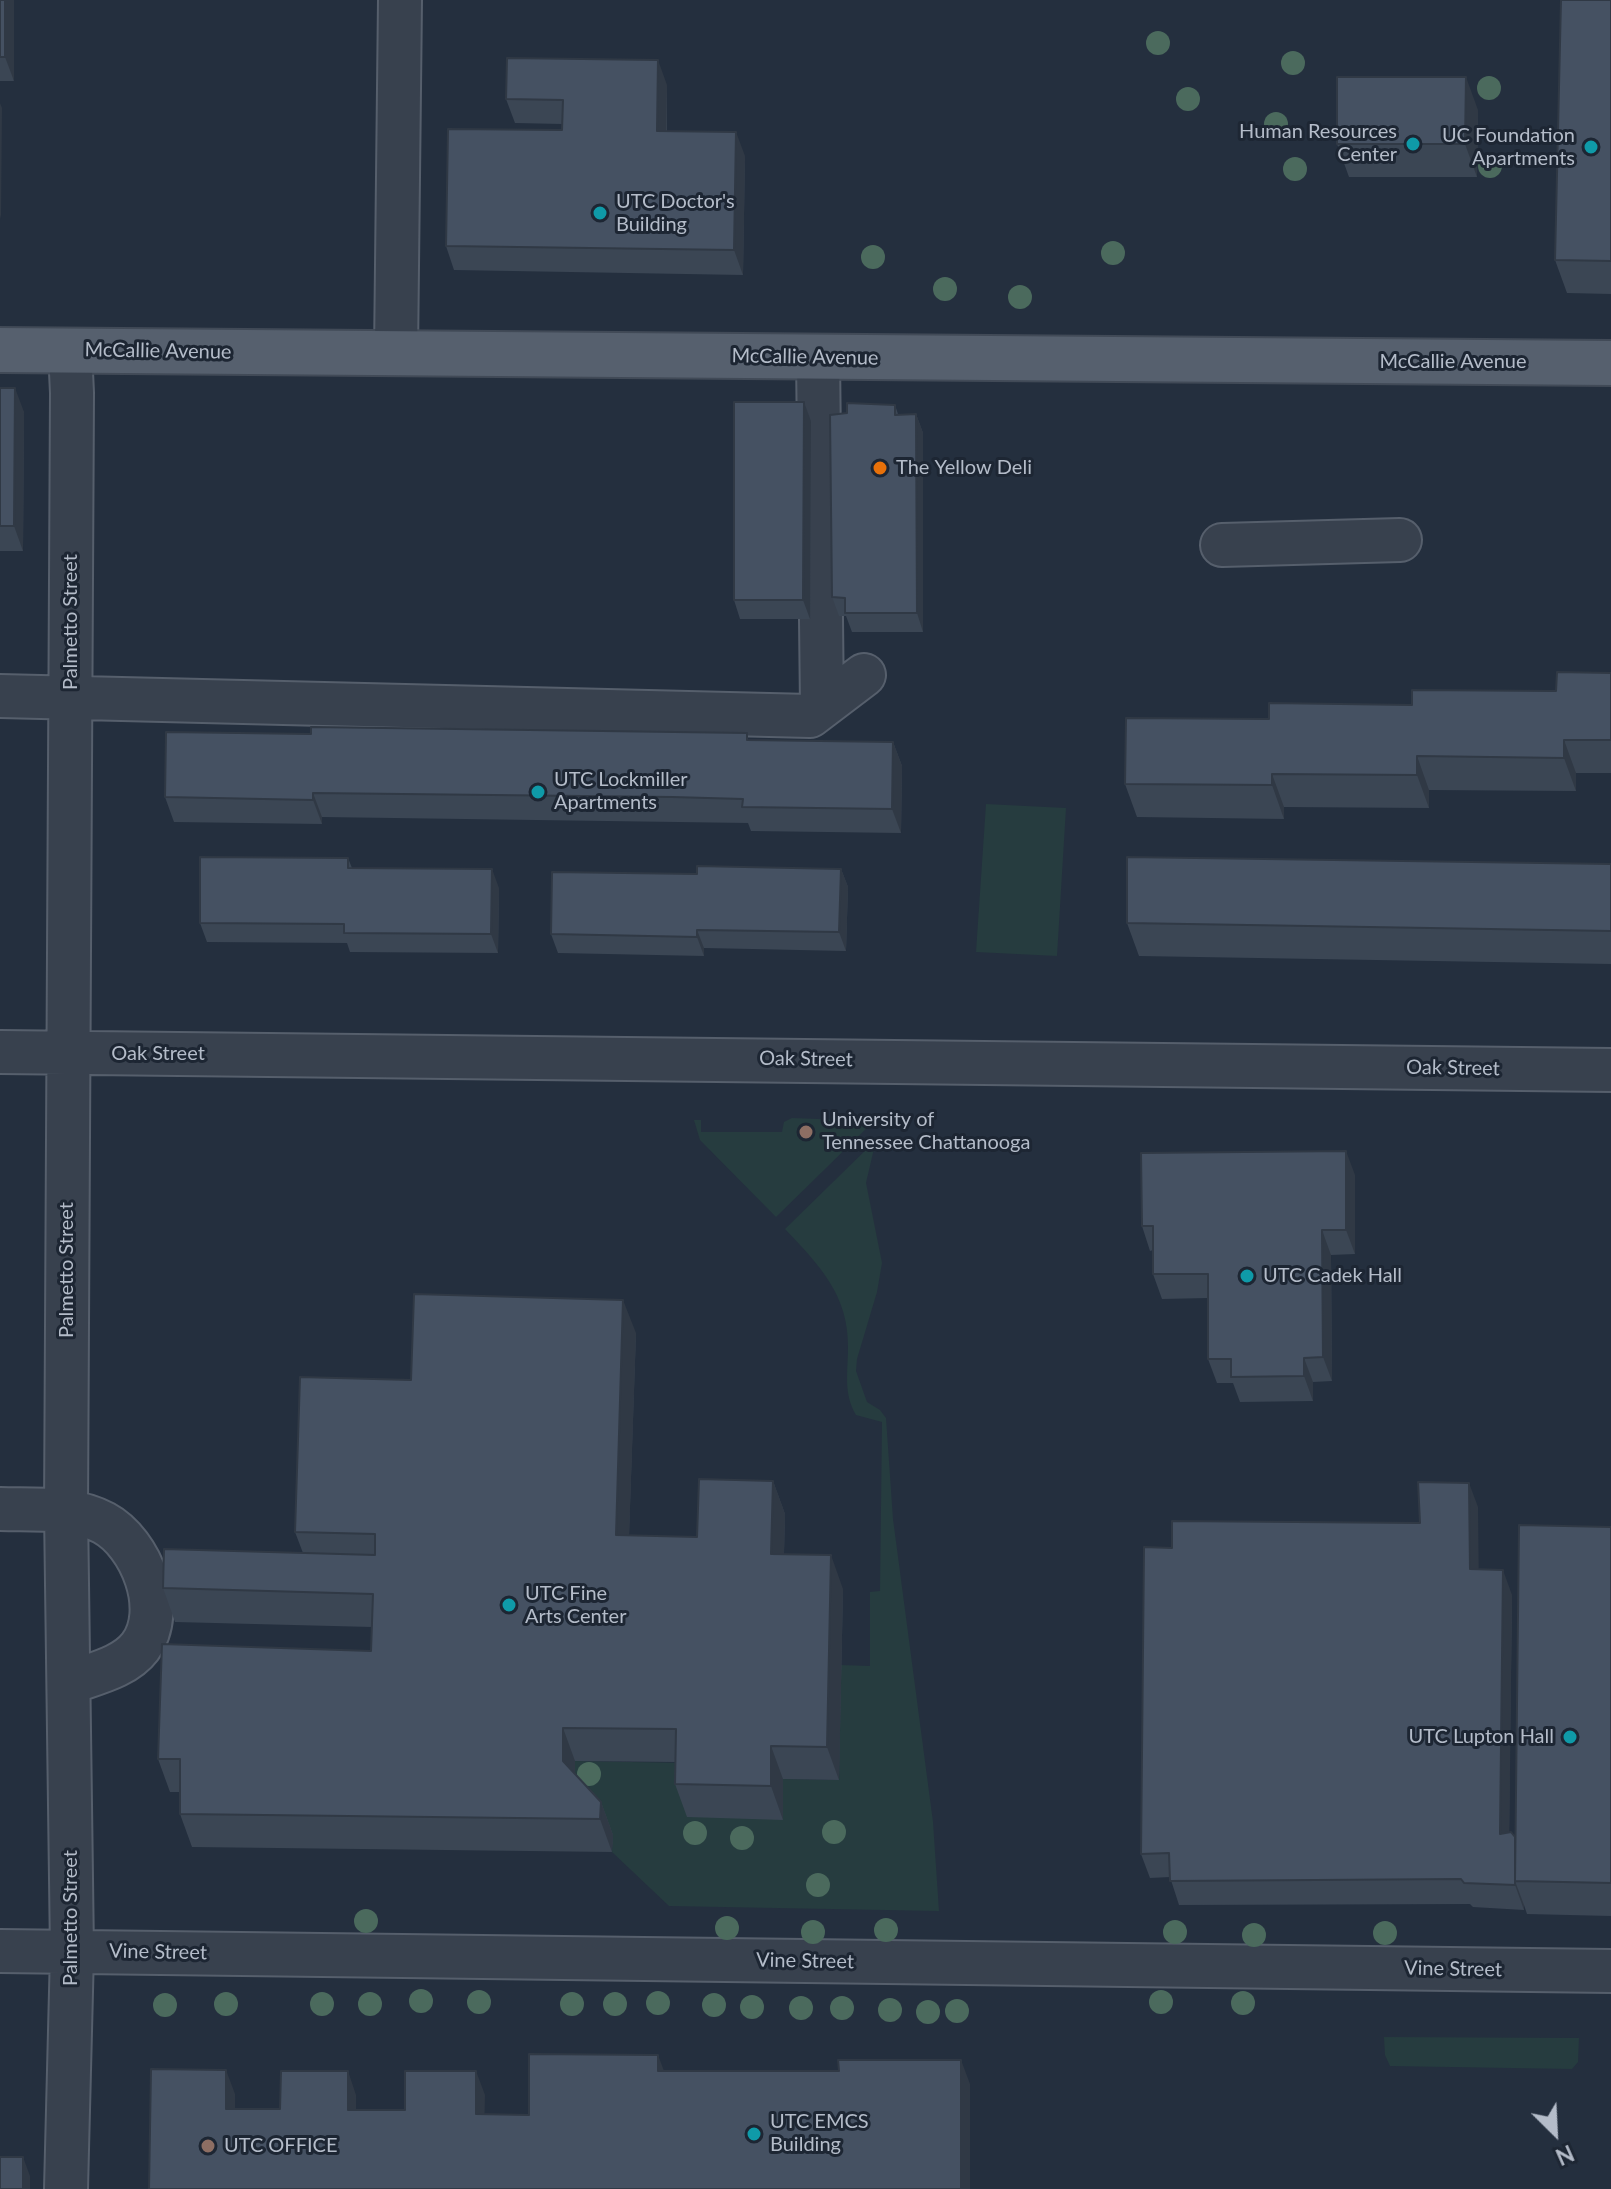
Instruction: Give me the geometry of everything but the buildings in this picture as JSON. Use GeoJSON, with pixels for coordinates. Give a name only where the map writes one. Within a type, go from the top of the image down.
{"type":"FeatureCollection","features":[{"type":"Feature","properties":{"kind":"main road","name":"McCallie Avenue"},"geometry":{"type":"LineString","coordinates":[[0,350],[1611,363]]}},
{"type":"Feature","properties":{"kind":"street"},"geometry":{"type":"LineString","coordinates":[[396,354],[400,0]]}},
{"type":"Feature","properties":{"kind":"street","name":"Palmetto Street"},"geometry":{"type":"LineString","coordinates":[[66,2189],[72,1952],[66,1510],[70,351]]}},
{"type":"Feature","properties":{"kind":"street"},"geometry":{"type":"LineString","coordinates":[[818,357],[822,707]]}},
{"type":"Feature","properties":{"kind":"street"},"geometry":{"type":"LineString","coordinates":[[1222,545],[1400,540]]}},
{"type":"Feature","properties":{"kind":"street"},"geometry":{"type":"LineString","coordinates":[[0,696],[810,716],[864,675]]}},
{"type":"Feature","properties":{"kind":"street","name":"Oak Street"},"geometry":{"type":"LineString","coordinates":[[0,1052],[1611,1070]]}},
{"type":"Feature","properties":{"kind":"street"},"geometry":{"type":"LineString","coordinates":[[0,1509],[66,1510],[103,1523],[122,1538],[139,1562],[148,1584],[151,1610],[148,1632],[139,1648],[117,1665],[69,1683]]}},
{"type":"Feature","properties":{"kind":"street","name":"Vine Street"},"geometry":{"type":"LineString","coordinates":[[0,1951],[1611,1971]]}},
{"type":"Feature","properties":{"kind":"green space"},"geometry":{"type":"Polygon","coordinates":[[[986,804],[1066,808],[1057,956],[976,952],[986,804]]]}},
{"type":"Feature","properties":{"kind":"green space"},"geometry":{"type":"Polygon","coordinates":[[[792,1118],[872,1123],[776,1217],[700,1140],[694,1120],[701,1120],[701,1132],[782,1132],[784,1122],[792,1118]]]}},
{"type":"Feature","properties":{"kind":"green space"},"geometry":{"type":"Polygon","coordinates":[[[876,1140],[866,1183],[882,1263],[856,1371],[867,1402],[886,1418],[893,1519],[933,1822],[939,1911],[669,1906],[612,1852],[613,1835],[575,1794],[575,1761],[688,1763],[783,1820],[783,1779],[839,1780],[841,1665],[870,1666],[870,1592],[880,1591],[882,1422],[856,1415],[848,1390],[847,1329],[843,1312],[830,1282],[785,1229],[876,1140]]]}},
{"type":"Feature","properties":{"kind":"green space"},"geometry":{"type":"Polygon","coordinates":[[[1384,2037],[1579,2038],[1578,2062],[1572,2069],[1390,2066],[1385,2055],[1384,2037]]]}},
{"type":"Feature","properties":{"kind":"place","name":"Human Resources Center"},"geometry":{"type":"Point","coordinates":[1413,144]}},
{"type":"Feature","properties":{"kind":"place","name":"UC Foundation Apartments"},"geometry":{"type":"Point","coordinates":[1591,147]}},
{"type":"Feature","properties":{"kind":"place","name":"UTC Doctor's Building"},"geometry":{"type":"Point","coordinates":[600,213]}},
{"type":"Feature","properties":{"kind":"place","name":"The Yellow Deli"},"geometry":{"type":"Point","coordinates":[880,468]}},
{"type":"Feature","properties":{"kind":"place","name":"UTC Lockmiller Apartments"},"geometry":{"type":"Point","coordinates":[538,792]}},
{"type":"Feature","properties":{"kind":"place","name":"University of Tennessee Chattanooga"},"geometry":{"type":"Point","coordinates":[806,1132]}},
{"type":"Feature","properties":{"kind":"place","name":"UTC Cadek Hall"},"geometry":{"type":"Point","coordinates":[1247,1276]}},
{"type":"Feature","properties":{"kind":"place","name":"UTC Fine Arts Center"},"geometry":{"type":"Point","coordinates":[509,1605]}},
{"type":"Feature","properties":{"kind":"place","name":"UTC Lupton Hall"},"geometry":{"type":"Point","coordinates":[1570,1737]}},
{"type":"Feature","properties":{"kind":"place","name":"UTC EMCS Building"},"geometry":{"type":"Point","coordinates":[754,2134]}},
{"type":"Feature","properties":{"kind":"place","name":"UTC OFFICE"},"geometry":{"type":"Point","coordinates":[208,2146]}}]}
